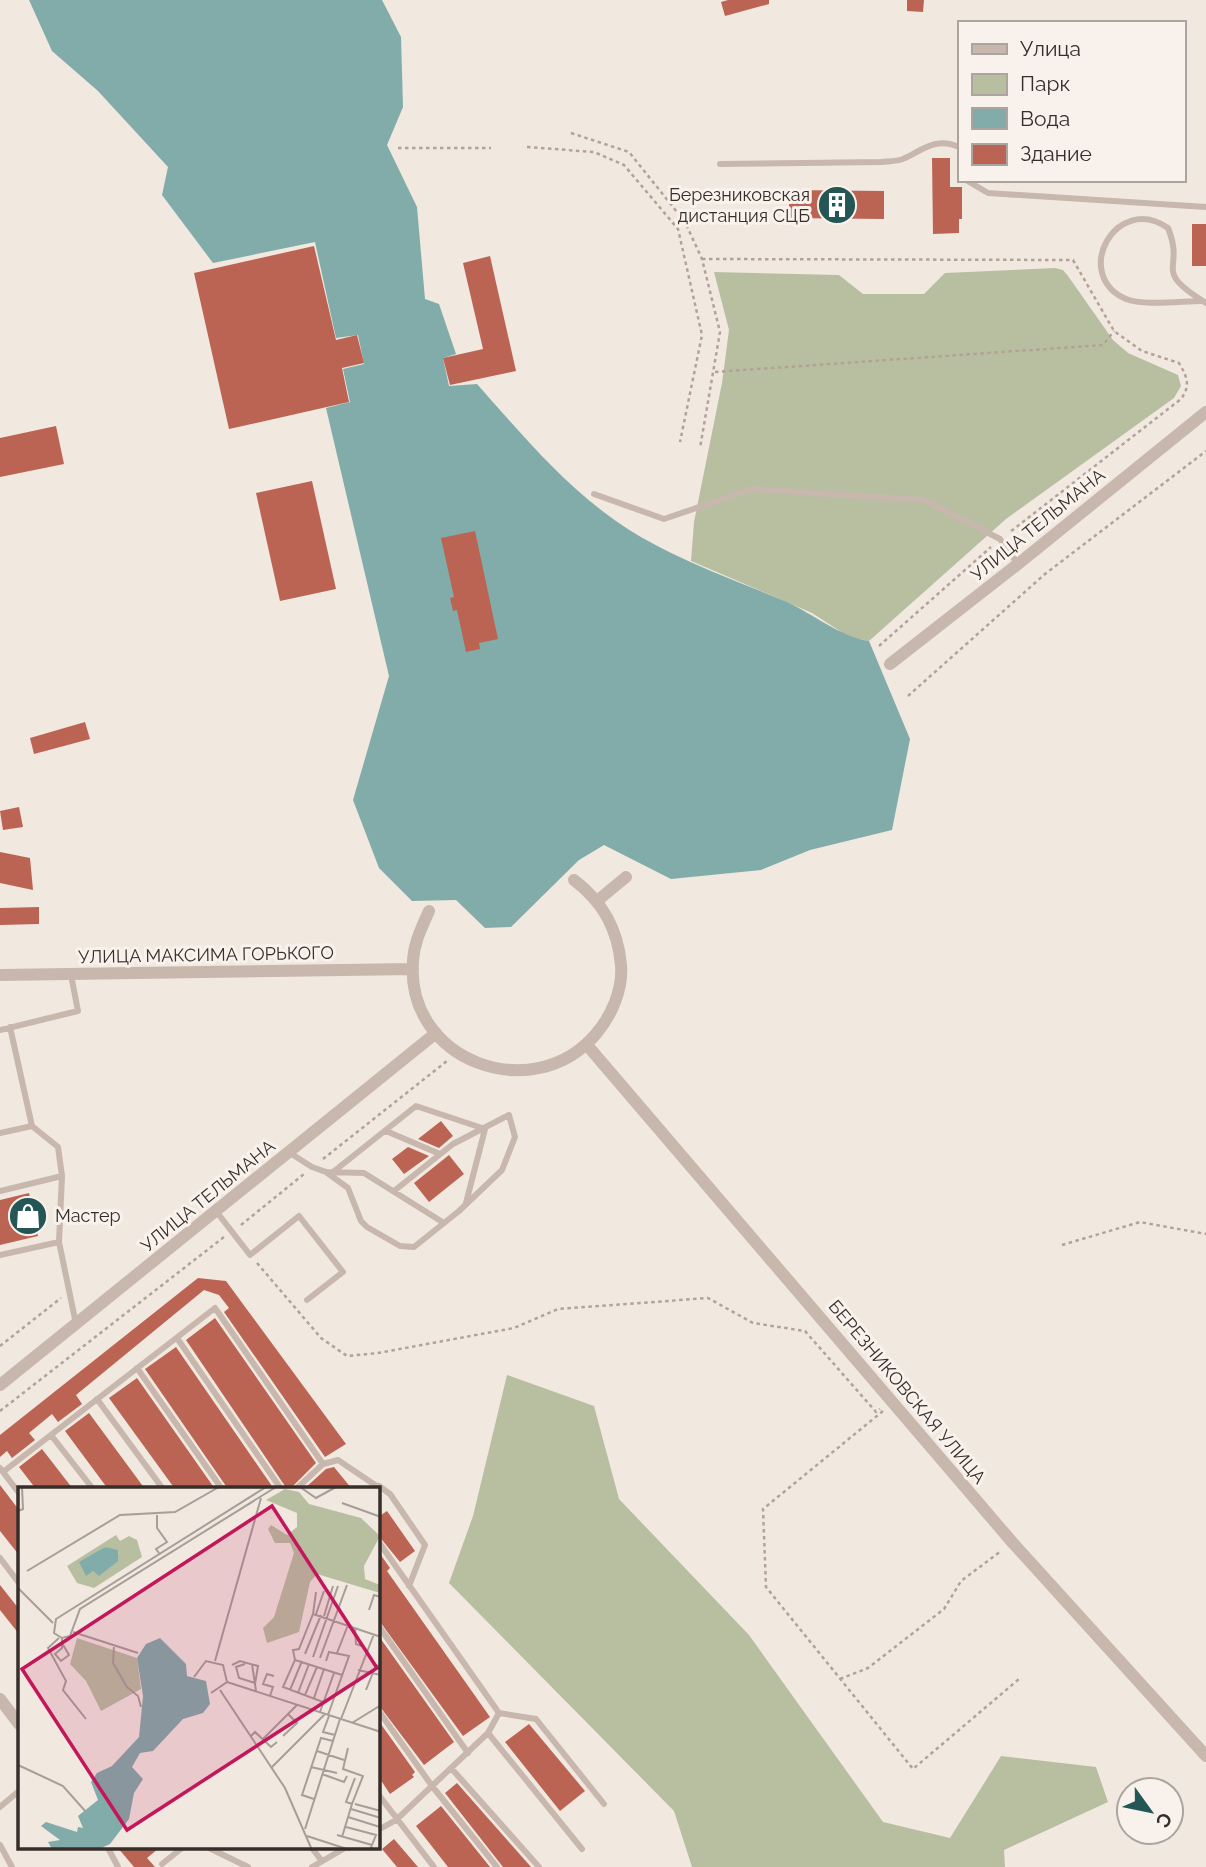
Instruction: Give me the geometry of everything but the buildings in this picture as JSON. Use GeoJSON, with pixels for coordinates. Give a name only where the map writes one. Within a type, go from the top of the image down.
{"type":"FeatureCollection","features":[{"type":"Feature","properties":{"kind":"street","name":"УЛИЦА ТЕЛЬМАНА"},"geometry":{"type":"LineString","coordinates":[[890,664],[1206,412]]}},
{"type":"Feature","properties":{"kind":"street"},"geometry":{"type":"LineString","coordinates":[[597,901],[626,877]]}},
{"type":"Feature","properties":{"kind":"street"},"geometry":{"type":"LineString","coordinates":[[429,911],[418,935],[413,969],[415,989],[424,1015],[436,1033],[457,1053],[485,1067],[512,1072],[539,1070],[564,1060],[587,1045],[610,1012],[621,973],[619,946],[610,920],[597,901],[574,880]]}},
{"type":"Feature","properties":{"kind":"street","name":"УЛИЦА МАКСИМА ГОРЬКОГО"},"geometry":{"type":"LineString","coordinates":[[0,975],[413,969]]}},
{"type":"Feature","properties":{"kind":"street","name":"УЛИЦА ТЕЛЬМАНА"},"geometry":{"type":"LineString","coordinates":[[0,1385],[436,1033]]}},
{"type":"Feature","properties":{"kind":"street","name":"БЕРЕЗНИКОВСКАЯ УЛИЦА"},"geometry":{"type":"LineString","coordinates":[[587,1045],[1012,1542],[1206,1756]]}},
{"type":"Feature","properties":{"kind":"street"},"geometry":{"type":"LineString","coordinates":[[0,1699],[18,1723]]}},
{"type":"Feature","properties":{"kind":"lane"},"geometry":{"type":"LineString","coordinates":[[720,164],[881,162],[904,159],[925,145],[951,144],[958,147]]}},
{"type":"Feature","properties":{"kind":"lane"},"geometry":{"type":"LineString","coordinates":[[969,182],[988,193],[1206,207]]}},
{"type":"Feature","properties":{"kind":"lane"},"geometry":{"type":"LineString","coordinates":[[1148,220],[1168,228],[1172,238],[1171,272],[1184,291],[1204,302],[1139,301],[1126,299],[1115,291],[1106,281],[1101,257],[1110,232],[1121,225],[1148,220]]}},
{"type":"Feature","properties":{"kind":"lane"},"geometry":{"type":"LineString","coordinates":[[594,494],[664,519],[752,489],[924,500],[1000,539],[1018,564]]}},
{"type":"Feature","properties":{"kind":"lane"},"geometry":{"type":"LineString","coordinates":[[0,1030],[78,1011],[70,974]]}},
{"type":"Feature","properties":{"kind":"lane"},"geometry":{"type":"LineString","coordinates":[[10,1027],[32,1126],[58,1147],[62,1176],[59,1242],[76,1324]]}},
{"type":"Feature","properties":{"kind":"lane"},"geometry":{"type":"LineString","coordinates":[[330,1172],[416,1106],[485,1129]]}},
{"type":"Feature","properties":{"kind":"lane"},"geometry":{"type":"LineString","coordinates":[[330,1172],[348,1188],[361,1221],[400,1246],[414,1247],[502,1170],[515,1137],[509,1115],[453,1144],[394,1191]]}},
{"type":"Feature","properties":{"kind":"lane"},"geometry":{"type":"LineString","coordinates":[[0,1133],[32,1126]]}},
{"type":"Feature","properties":{"kind":"lane"},"geometry":{"type":"LineString","coordinates":[[465,1205],[485,1129]]}},
{"type":"Feature","properties":{"kind":"lane"},"geometry":{"type":"LineString","coordinates":[[386,1131],[440,1154]]}},
{"type":"Feature","properties":{"kind":"lane"},"geometry":{"type":"LineString","coordinates":[[290,1153],[312,1167],[330,1172],[364,1172],[444,1223]]}},
{"type":"Feature","properties":{"kind":"lane"},"geometry":{"type":"LineString","coordinates":[[0,1191],[62,1176]]}},
{"type":"Feature","properties":{"kind":"lane"},"geometry":{"type":"LineString","coordinates":[[216,1211],[250,1255],[299,1216],[343,1272],[307,1300]]}},
{"type":"Feature","properties":{"kind":"lane"},"geometry":{"type":"LineString","coordinates":[[0,1255],[59,1242]]}},
{"type":"Feature","properties":{"kind":"lane"},"geometry":{"type":"LineString","coordinates":[[18,1492],[1,1470],[51,1435],[215,1308],[323,1464]]}},
{"type":"Feature","properties":{"kind":"lane"},"geometry":{"type":"LineString","coordinates":[[177,1338],[280,1487]]}},
{"type":"Feature","properties":{"kind":"lane"},"geometry":{"type":"LineString","coordinates":[[137,1368],[221,1487]]}},
{"type":"Feature","properties":{"kind":"lane"},"geometry":{"type":"LineString","coordinates":[[97,1399],[162,1487]]}},
{"type":"Feature","properties":{"kind":"lane"},"geometry":{"type":"LineString","coordinates":[[51,1435],[91,1487]]}},
{"type":"Feature","properties":{"kind":"lane"},"geometry":{"type":"LineString","coordinates":[[298,1487],[323,1464],[338,1460],[378,1487]]}},
{"type":"Feature","properties":{"kind":"lane"},"geometry":{"type":"LineString","coordinates":[[380,1488],[390,1494],[425,1545],[410,1586]]}},
{"type":"Feature","properties":{"kind":"lane"},"geometry":{"type":"LineString","coordinates":[[380,1544],[499,1713],[536,1719],[604,1804]]}},
{"type":"Feature","properties":{"kind":"lane"},"geometry":{"type":"LineString","coordinates":[[0,1558],[18,1582]]}},
{"type":"Feature","properties":{"kind":"lane"},"geometry":{"type":"LineString","coordinates":[[380,1628],[468,1753]]}},
{"type":"Feature","properties":{"kind":"lane"},"geometry":{"type":"LineString","coordinates":[[380,1713],[432,1786],[497,1867]]}},
{"type":"Feature","properties":{"kind":"lane"},"geometry":{"type":"LineString","coordinates":[[380,1829],[396,1820],[468,1753],[488,1733],[499,1713]]}},
{"type":"Feature","properties":{"kind":"lane"},"geometry":{"type":"LineString","coordinates":[[488,1733],[582,1849]]}},
{"type":"Feature","properties":{"kind":"lane"},"geometry":{"type":"LineString","coordinates":[[451,1768],[538,1867]]}},
{"type":"Feature","properties":{"kind":"lane"},"geometry":{"type":"LineString","coordinates":[[0,1807],[18,1792]]}},
{"type":"Feature","properties":{"kind":"lane"},"geometry":{"type":"LineString","coordinates":[[380,1797],[434,1867]]}},
{"type":"Feature","properties":{"kind":"lane"},"geometry":{"type":"LineString","coordinates":[[0,1845],[12,1867]]}},
{"type":"Feature","properties":{"kind":"lane"},"geometry":{"type":"LineString","coordinates":[[109,1850],[118,1867]]}},
{"type":"Feature","properties":{"kind":"lane"},"geometry":{"type":"LineString","coordinates":[[162,1864],[180,1850]]}},
{"type":"Feature","properties":{"kind":"lane"},"geometry":{"type":"LineString","coordinates":[[213,1850],[248,1867]]}},
{"type":"Feature","properties":{"kind":"lane"},"geometry":{"type":"LineString","coordinates":[[314,1850],[321,1860]]}},
{"type":"Feature","properties":{"kind":"lane"},"geometry":{"type":"LineString","coordinates":[[312,1867],[341,1850]]}},
{"type":"Feature","properties":{"kind":"path"},"geometry":{"type":"LineString","coordinates":[[572,133],[629,152],[685,222],[702,259],[720,332],[700,449]]}},
{"type":"Feature","properties":{"kind":"path"},"geometry":{"type":"LineString","coordinates":[[398,148],[491,148]]}},
{"type":"Feature","properties":{"kind":"path"},"geometry":{"type":"LineString","coordinates":[[527,148],[594,152],[624,165],[678,229],[702,335],[680,442]]}},
{"type":"Feature","properties":{"kind":"path"},"geometry":{"type":"LineString","coordinates":[[702,259],[1073,260],[1114,331],[1142,351],[1179,363],[1188,378],[1187,391],[1181,400],[1000,539],[879,646]]}},
{"type":"Feature","properties":{"kind":"path"},"geometry":{"type":"LineString","coordinates":[[715,372],[1103,345],[1114,331]]}},
{"type":"Feature","properties":{"kind":"path"},"geometry":{"type":"LineString","coordinates":[[908,696],[1045,574],[1206,452]]}},
{"type":"Feature","properties":{"kind":"path"},"geometry":{"type":"LineString","coordinates":[[1062,1245],[1140,1222],[1206,1234]]}},
{"type":"Feature","properties":{"kind":"path"},"geometry":{"type":"LineString","coordinates":[[250,1255],[321,1338],[346,1356],[378,1353],[514,1328],[558,1310],[708,1298],[753,1323],[805,1331],[876,1412],[892,1400]]}},
{"type":"Feature","properties":{"kind":"path"},"geometry":{"type":"LineString","coordinates":[[0,1346],[69,1291]]}},
{"type":"Feature","properties":{"kind":"path"},"geometry":{"type":"LineString","coordinates":[[892,1400],[764,1509],[766,1587],[913,1769],[1019,1679]]}},
{"type":"Feature","properties":{"kind":"path"},"geometry":{"type":"LineString","coordinates":[[840,1679],[868,1668],[944,1609],[961,1581],[1012,1542]]}},
{"type":"Feature","properties":{"kind":"green space"},"geometry":{"type":"Polygon","coordinates":[[[1055,268],[1063,270],[1068,276],[1113,340],[1128,353],[1178,375],[1181,386],[1174,398],[1006,519],[869,641],[849,637],[812,613],[691,561],[694,522],[722,383],[729,330],[714,272],[839,275],[863,294],[924,294],[945,273],[1055,268]]]}},
{"type":"Feature","properties":{"kind":"green space"},"geometry":{"type":"Polygon","coordinates":[[[507,1375],[594,1406],[619,1499],[749,1635],[883,1822],[950,1838],[1001,1756],[1096,1767],[1108,1802],[1004,1850],[1005,1867],[692,1867],[674,1811],[449,1583],[473,1516],[507,1375]]]}},
{"type":"Feature","properties":{"kind":"water"},"geometry":{"type":"Polygon","coordinates":[[[29,0],[382,0],[401,37],[403,107],[387,145],[417,207],[425,299],[439,304],[456,354],[443,358],[449,386],[477,384],[522,435],[587,499],[647,541],[787,602],[847,635],[869,641],[910,739],[892,830],[810,850],[761,870],[671,879],[604,845],[579,860],[511,927],[485,928],[456,900],[412,901],[379,868],[353,800],[389,676],[326,408],[350,402],[343,369],[364,364],[358,335],[336,338],[315,242],[213,263],[162,195],[168,167],[98,91],[52,51],[29,0]]]}},
{"type":"Feature","properties":{"kind":"place","name":"Березниковская дистанция СЦБ"},"geometry":{"type":"Point","coordinates":[837,205]}},
{"type":"Feature","properties":{"kind":"place","name":"Мастер"},"geometry":{"type":"Point","coordinates":[28,1216]}}]}
